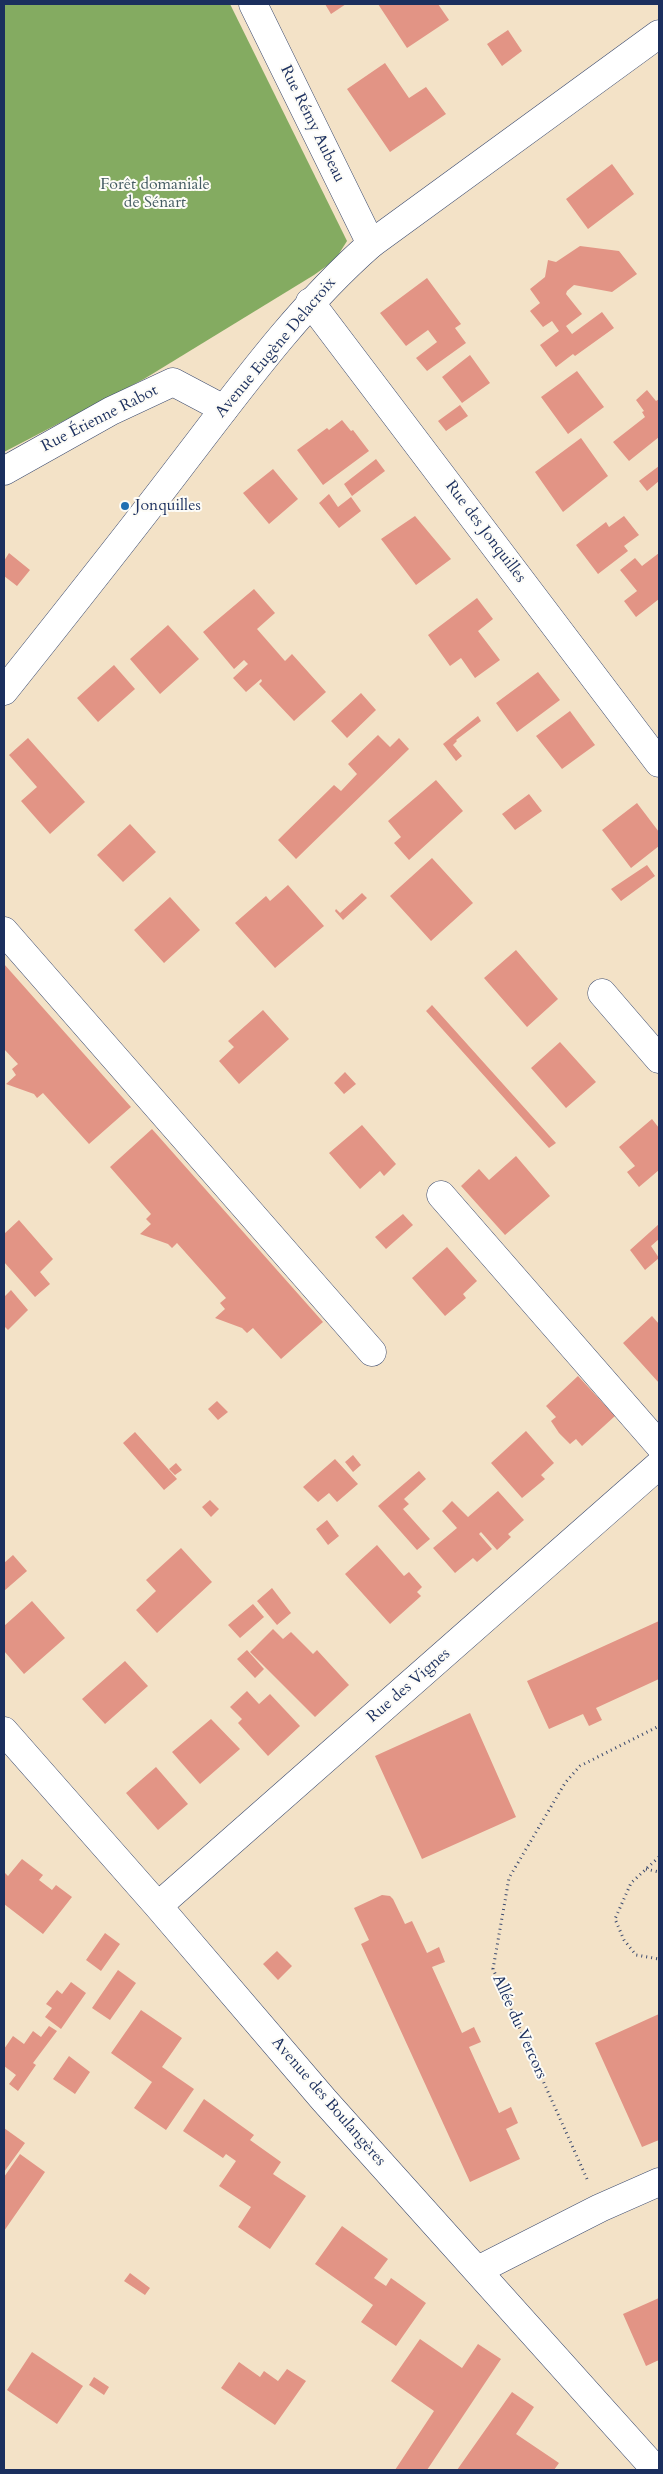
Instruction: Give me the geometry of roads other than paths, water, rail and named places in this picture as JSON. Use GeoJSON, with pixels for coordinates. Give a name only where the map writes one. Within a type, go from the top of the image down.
{"type":"FeatureCollection","features":[{"type":"Feature","properties":{"kind":"street","name":"Rue Rémy Aubeau"},"geometry":{"type":"LineString","coordinates":[[253,4],[371,244]]}},
{"type":"Feature","properties":{"kind":"street","name":"Avenue Eugène Delacroix"},"geometry":{"type":"LineString","coordinates":[[4,691],[310,302],[371,244],[659,34]]}},
{"type":"Feature","properties":{"kind":"street","name":"Rue des Jonquilles"},"geometry":{"type":"LineString","coordinates":[[310,302],[658,759]]}},
{"type":"Feature","properties":{"kind":"street","name":"Rue Étienne Rabot"},"geometry":{"type":"LineString","coordinates":[[4,470],[112,411],[172,382],[224,409]]}},
{"type":"Feature","properties":{"kind":"street"},"geometry":{"type":"LineString","coordinates":[[4,931],[372,1352]]}},
{"type":"Feature","properties":{"kind":"street"},"geometry":{"type":"LineString","coordinates":[[602,993],[659,1059]]}},
{"type":"Feature","properties":{"kind":"street"},"geometry":{"type":"LineString","coordinates":[[441,1195],[659,1445]]}},
{"type":"Feature","properties":{"kind":"street","name":"Rue des Vignes"},"geometry":{"type":"LineString","coordinates":[[158,1906],[659,1465]]}},
{"type":"Feature","properties":{"kind":"street","name":"Avenue des Boulangères"},"geometry":{"type":"LineString","coordinates":[[4,1731],[158,1906],[324,2100],[656,2470]]}},
{"type":"Feature","properties":{"kind":"street"},"geometry":{"type":"LineString","coordinates":[[478,2270],[600,2208],[659,2182]]}},
{"type":"Feature","properties":{"kind":"place","name":"Jonquilles"},"geometry":{"type":"Point","coordinates":[125,506]}},
{"type":"Feature","properties":{"kind":"park label","name":"Forêt domaniale de Sénart"},"geometry":{"type":"Point","coordinates":[155,194]}}]}
